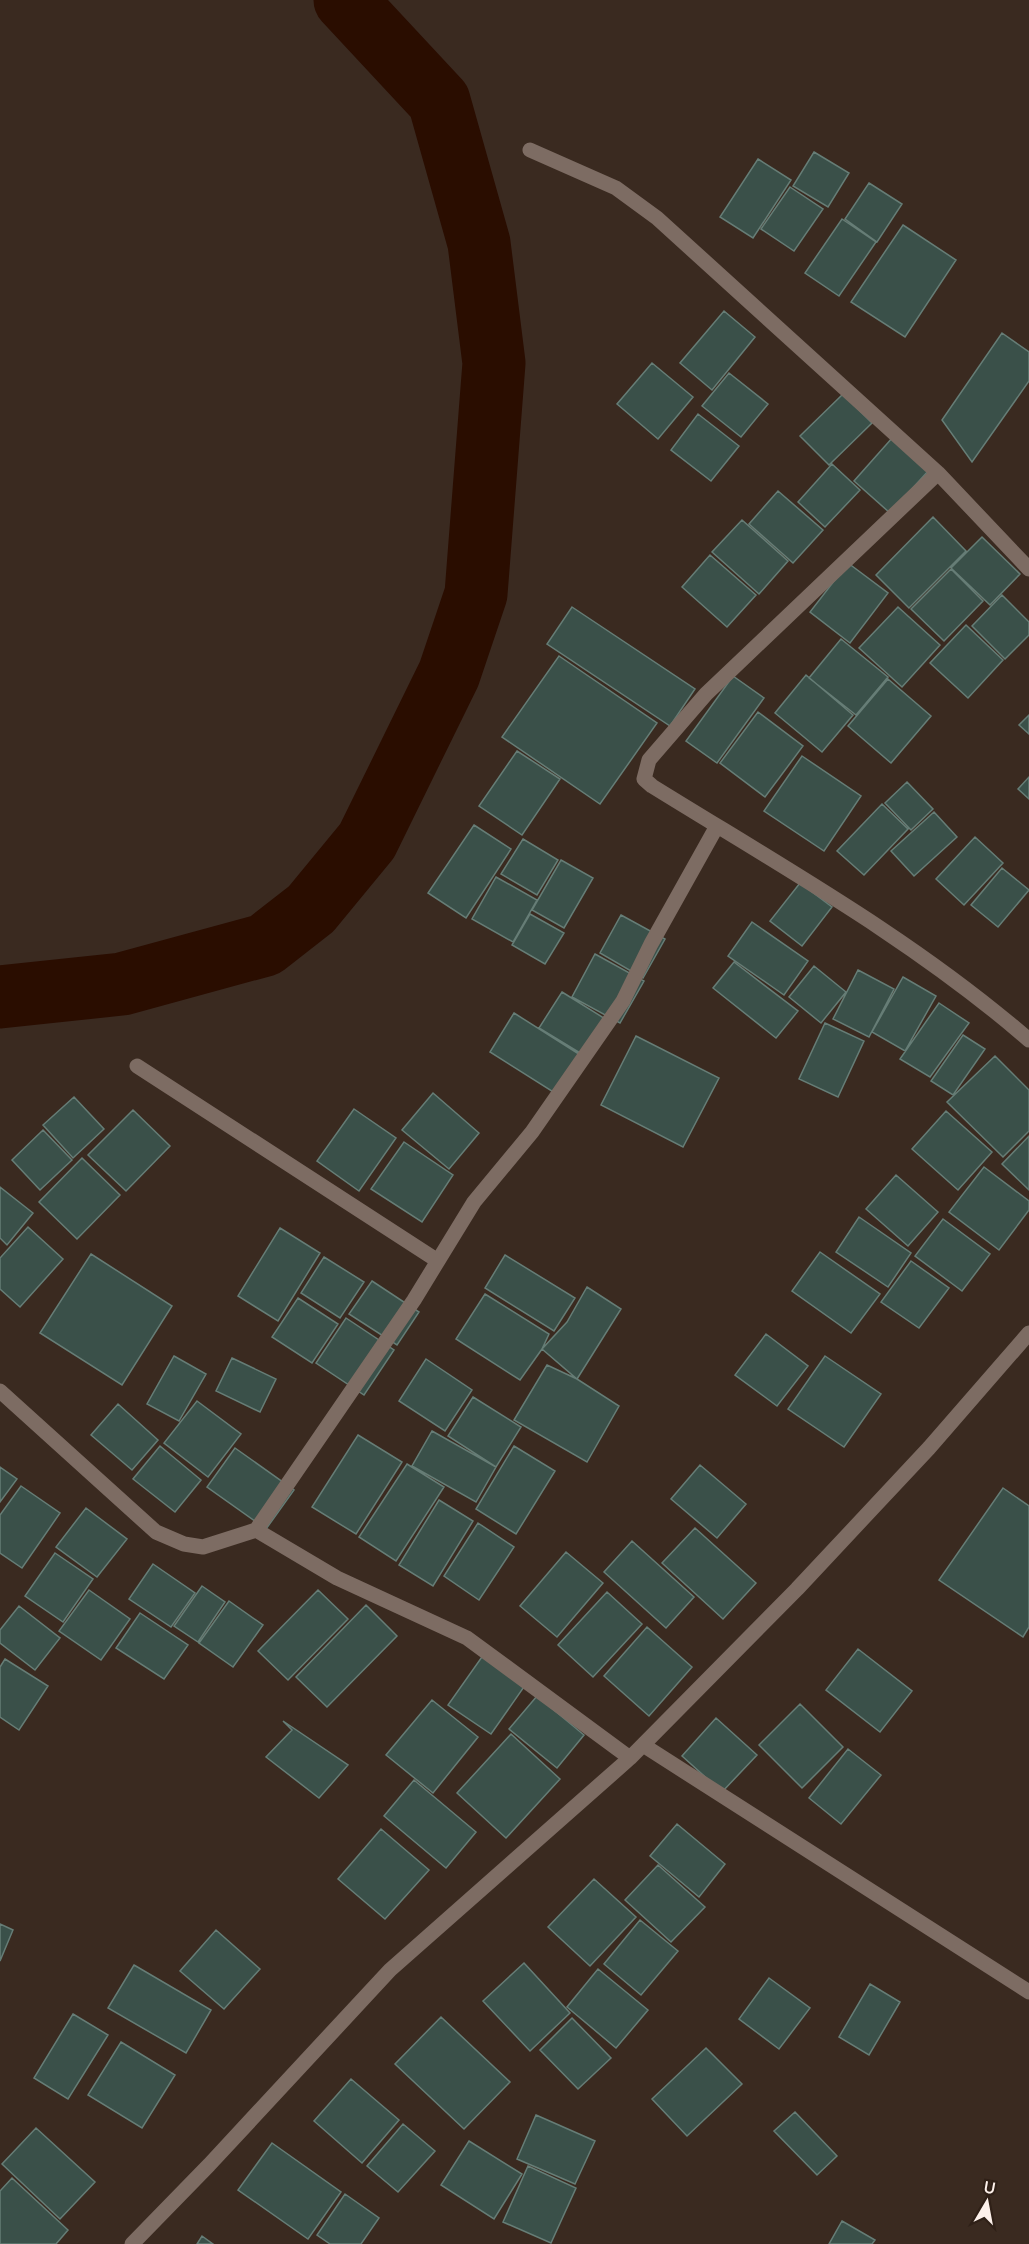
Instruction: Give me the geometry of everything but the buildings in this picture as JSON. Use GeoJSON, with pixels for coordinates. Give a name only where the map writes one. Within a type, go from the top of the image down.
{"type":"FeatureCollection","features":[{"type":"Feature","properties":{"kind":"street"},"geometry":{"type":"LineString","coordinates":[[530,150],[616,189],[657,218],[938,473],[1029,569]]}},
{"type":"Feature","properties":{"kind":"street"},"geometry":{"type":"LineString","coordinates":[[938,473],[706,694],[649,760],[645,781],[881,927],[954,978],[1029,1040]]}},
{"type":"Feature","properties":{"kind":"street"},"geometry":{"type":"LineString","coordinates":[[0,1391],[156,1532],[184,1544],[203,1547],[256,1530],[438,1261],[474,1202],[532,1132],[623,1001],[651,944],[717,826]]}},
{"type":"Feature","properties":{"kind":"street"},"geometry":{"type":"LineString","coordinates":[[138,1066],[438,1261]]}},
{"type":"Feature","properties":{"kind":"street"},"geometry":{"type":"LineString","coordinates":[[132,2244],[210,2165],[390,1970],[630,1758],[798,1588],[929,1448],[1029,1333]]}},
{"type":"Feature","properties":{"kind":"street"},"geometry":{"type":"LineString","coordinates":[[256,1530],[338,1578],[467,1638],[630,1758]]}},
{"type":"Feature","properties":{"kind":"street"},"geometry":{"type":"LineString","coordinates":[[643,1744],[1029,1992]]}},
{"type":"Feature","properties":{"kind":"waterway"},"geometry":{"type":"LineString","coordinates":[[0,997],[122,984],[265,945],[311,909],[367,841],[449,674],[476,594],[494,363],[479,243],[439,101],[345,0]]}}]}
